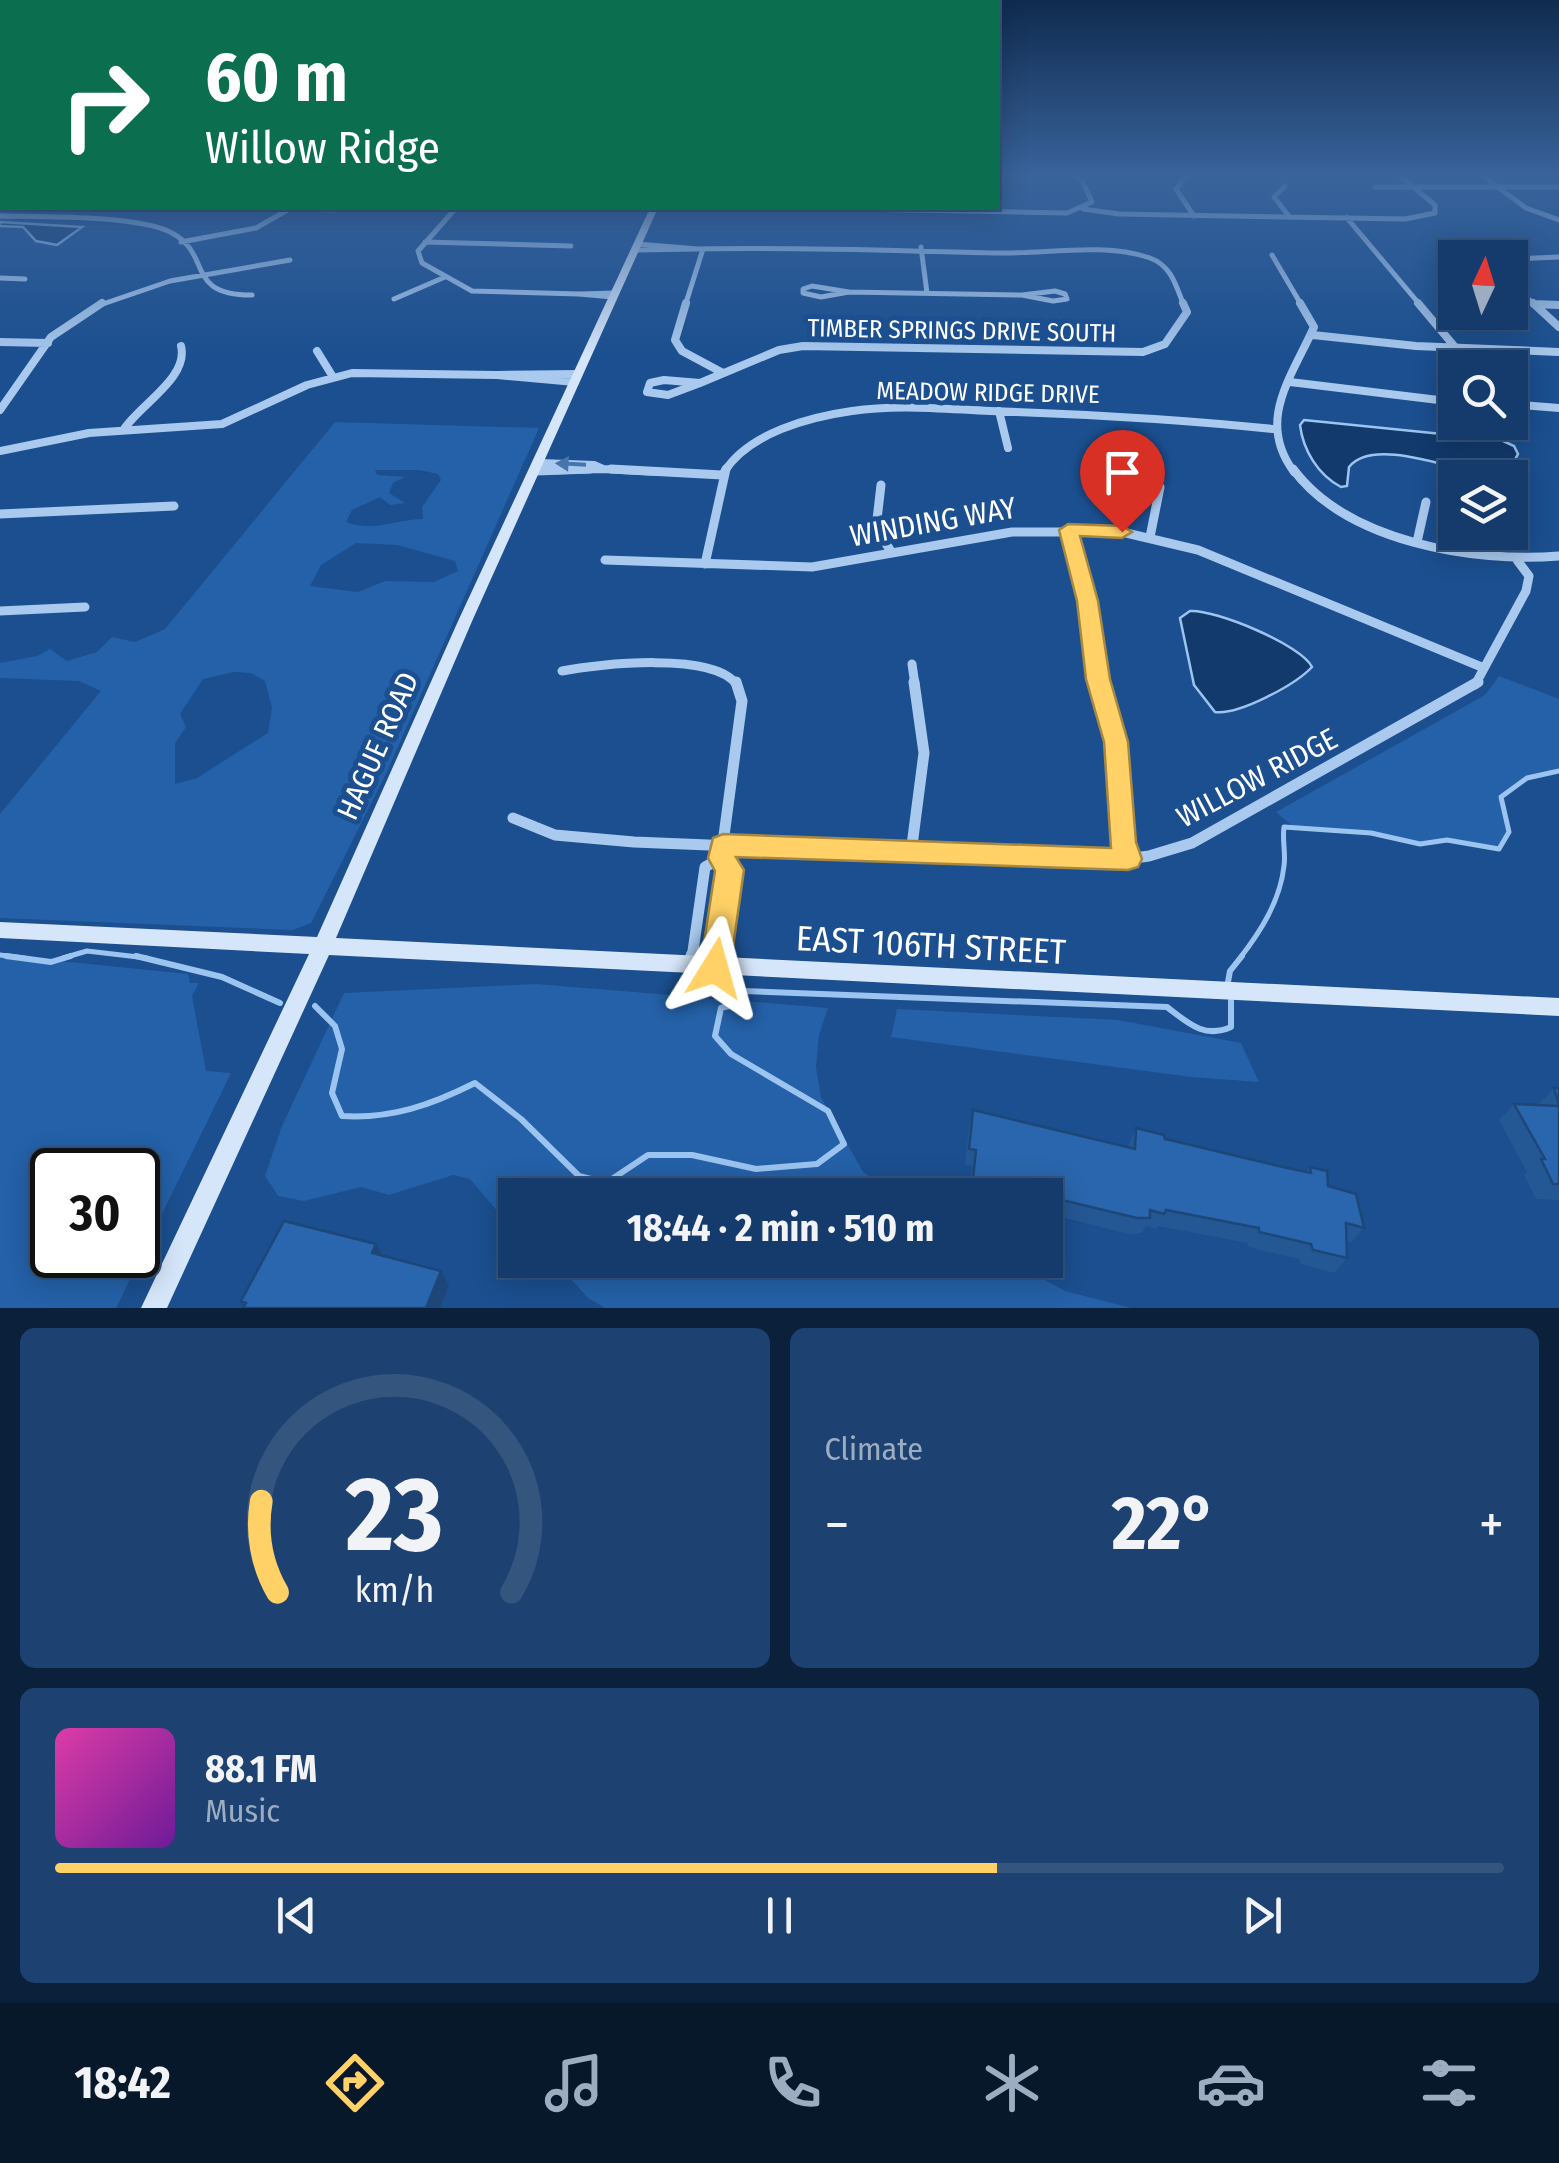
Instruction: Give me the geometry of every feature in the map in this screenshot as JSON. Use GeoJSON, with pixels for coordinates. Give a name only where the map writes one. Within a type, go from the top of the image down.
{"type":"FeatureCollection","features":[{"type":"Feature","properties":{"kind":"street"},"geometry":{"type":"LineString","coordinates":[[175,236],[212,291],[221,295],[252,295]]}},
{"type":"Feature","properties":{"kind":"street"},"geometry":{"type":"LineString","coordinates":[[182,242],[214,236]]}},
{"type":"Feature","properties":{"kind":"street"},"geometry":{"type":"LineString","coordinates":[[430,236],[417,253],[418,259],[444,277],[478,292],[614,294]]}},
{"type":"Feature","properties":{"kind":"street","name":"HAGUE ROAD"},"geometry":{"type":"LineString","coordinates":[[154,1308],[322,948],[466,618],[640,236]]}},
{"type":"Feature","properties":{"kind":"street"},"geometry":{"type":"LineString","coordinates":[[1362,236],[1454,347]]}},
{"type":"Feature","properties":{"kind":"street"},"geometry":{"type":"LineString","coordinates":[[425,242],[571,246]]}},
{"type":"Feature","properties":{"kind":"street"},"geometry":{"type":"LineString","coordinates":[[635,247],[921,247],[927,294]]}},
{"type":"Feature","properties":{"kind":"street","name":"TIMBER SPRINGS DRIVE SOUTH"},"geometry":{"type":"LineString","coordinates":[[700,383],[658,381],[646,390],[668,396],[700,383],[779,350],[803,346],[1130,353],[1154,350],[1167,342],[1186,315],[1186,306],[1168,268],[1153,259],[1113,250],[1004,253],[921,247]]}},
{"type":"Feature","properties":{"kind":"street"},"geometry":{"type":"LineString","coordinates":[[700,249],[675,340],[682,351],[723,373]]}},
{"type":"Feature","properties":{"kind":"street"},"geometry":{"type":"LineString","coordinates":[[1272,255],[1312,318],[1313,335],[1276,412],[1274,429],[1287,464],[1312,492],[1358,521],[1418,542],[1466,554],[1518,560],[1559,556]]}},
{"type":"Feature","properties":{"kind":"street"},"geometry":{"type":"LineString","coordinates":[[1528,259],[1559,258]]}},
{"type":"Feature","properties":{"kind":"street"},"geometry":{"type":"LineString","coordinates":[[0,410],[60,329],[115,298],[290,260]]}},
{"type":"Feature","properties":{"kind":"street"},"geometry":{"type":"LineString","coordinates":[[394,299],[444,277]]}},
{"type":"Feature","properties":{"kind":"street"},"geometry":{"type":"LineString","coordinates":[[0,278],[25,279]]}},
{"type":"Feature","properties":{"kind":"street"},"geometry":{"type":"LineString","coordinates":[[850,292],[815,286],[802,290],[815,296],[850,292],[1022,295],[1055,291],[1068,298],[1053,301],[1022,295]]}},
{"type":"Feature","properties":{"kind":"street"},"geometry":{"type":"LineString","coordinates":[[1528,299],[1559,326]]}},
{"type":"Feature","properties":{"kind":"street"},"geometry":{"type":"LineString","coordinates":[[1533,304],[1559,306]]}},
{"type":"Feature","properties":{"kind":"street"},"geometry":{"type":"LineString","coordinates":[[1313,335],[1559,352]]}},
{"type":"Feature","properties":{"kind":"street"},"geometry":{"type":"LineString","coordinates":[[0,342],[48,344]]}},
{"type":"Feature","properties":{"kind":"street"},"geometry":{"type":"LineString","coordinates":[[124,429],[144,403],[180,370],[185,359],[181,346]]}},
{"type":"Feature","properties":{"kind":"street"},"geometry":{"type":"LineString","coordinates":[[317,351],[332,377]]}},
{"type":"Feature","properties":{"kind":"street"},"geometry":{"type":"LineString","coordinates":[[0,451],[124,429],[222,424],[332,377],[385,372],[576,378]]}},
{"type":"Feature","properties":{"kind":"street"},"geometry":{"type":"LineString","coordinates":[[1290,382],[1438,400]]}},
{"type":"Feature","properties":{"kind":"street"},"geometry":{"type":"LineString","coordinates":[[1528,405],[1559,408]]}},
{"type":"Feature","properties":{"kind":"street","name":"MEADOW RIDGE DRIVE"},"geometry":{"type":"LineString","coordinates":[[722,476],[729,462],[744,450],[830,414],[882,408],[1171,416],[1274,429]]}},
{"type":"Feature","properties":{"kind":"street"},"geometry":{"type":"LineString","coordinates":[[1000,411],[1008,448]]}},
{"type":"Feature","properties":{"kind":"street"},"geometry":{"type":"LineString","coordinates":[[538,467],[594,466],[604,470],[722,476],[705,564]]}},
{"type":"Feature","properties":{"kind":"street"},"geometry":{"type":"LineString","coordinates":[[881,486],[876,528],[892,553]]}},
{"type":"Feature","properties":{"kind":"street"},"geometry":{"type":"LineString","coordinates":[[1150,537],[1160,487]]}},
{"type":"Feature","properties":{"kind":"street"},"geometry":{"type":"LineString","coordinates":[[1418,542],[1426,502]]}},
{"type":"Feature","properties":{"kind":"street"},"geometry":{"type":"LineString","coordinates":[[0,514],[99,506],[174,506]]}},
{"type":"Feature","properties":{"kind":"street"},"geometry":{"type":"LineString","coordinates":[[1068,530],[1088,601],[1098,679],[1116,742],[1122,842],[1128,859]]}},
{"type":"Feature","properties":{"kind":"street","name":"WINDING WAY"},"geometry":{"type":"LineString","coordinates":[[605,560],[812,566],[1012,532],[1068,530],[1150,537],[1198,550],[1484,668]]}},
{"type":"Feature","properties":{"kind":"street","name":"WILLOW RIDGE"},"geometry":{"type":"LineString","coordinates":[[513,818],[554,836],[722,851],[1128,859],[1192,843],[1479,682],[1529,582],[1530,576],[1518,560]]}},
{"type":"Feature","properties":{"kind":"street"},"geometry":{"type":"LineString","coordinates":[[0,611],[85,607]]}},
{"type":"Feature","properties":{"kind":"street"},"geometry":{"type":"LineString","coordinates":[[562,671],[599,664],[700,668],[718,671],[734,680],[742,701],[722,851],[730,870],[715,968]]}},
{"type":"Feature","properties":{"kind":"street"},"geometry":{"type":"LineString","coordinates":[[912,664],[924,753],[912,853]]}},
{"type":"Feature","properties":{"kind":"street"},"geometry":{"type":"LineString","coordinates":[[691,967],[705,867],[722,851]]}},
{"type":"Feature","properties":{"kind":"street","name":"EAST 106TH STREET"},"geometry":{"type":"LineString","coordinates":[[0,930],[1559,1007]]}},
{"type":"Feature","properties":{"kind":"shaded area"},"geometry":{"type":"Polygon","coordinates":[[[31,236],[69,236],[57,245],[36,241],[31,236]]]}},
{"type":"Feature","properties":{"kind":"shaded area"},"geometry":{"type":"Polygon","coordinates":[[[1304,420],[1438,434],[1438,440],[1501,440],[1514,446],[1518,454],[1515,460],[1438,460],[1438,463],[1380,454],[1362,458],[1349,467],[1347,486],[1341,487],[1319,469],[1308,452],[1300,425],[1304,420]]]}},
{"type":"Feature","properties":{"kind":"shaded area"},"geometry":{"type":"Polygon","coordinates":[[[335,422],[539,428],[385,776],[311,923],[293,930],[0,918],[0,814],[101,691],[79,681],[0,678],[0,663],[37,656],[50,649],[67,661],[97,652],[112,637],[135,642],[165,629],[335,422]],[[375,470],[377,475],[405,477],[393,483],[389,493],[405,503],[390,505],[380,497],[352,510],[346,522],[375,526],[423,519],[422,507],[441,480],[438,474],[375,470]],[[356,543],[321,565],[310,586],[358,592],[385,581],[434,582],[458,571],[455,561],[397,545],[356,543]],[[234,672],[203,679],[180,714],[186,727],[175,743],[175,784],[197,778],[268,733],[272,708],[265,681],[251,673],[234,672]]]}},
{"type":"Feature","properties":{"kind":"shaded area"},"geometry":{"type":"Polygon","coordinates":[[[1190,611],[1256,630],[1292,649],[1312,667],[1266,697],[1238,709],[1215,712],[1194,685],[1180,618],[1190,611]]]}},
{"type":"Feature","properties":{"kind":"shaded area"},"geometry":{"type":"Polygon","coordinates":[[[1499,676],[1559,699],[1559,771],[1520,782],[1501,797],[1509,832],[1499,849],[1447,840],[1420,844],[1381,834],[1292,826],[1276,812],[1485,695],[1499,676]]]}},
{"type":"Feature","properties":{"kind":"shaded area"},"geometry":{"type":"Polygon","coordinates":[[[0,955],[188,974],[190,983],[199,983],[192,996],[206,1071],[231,1073],[160,1218],[160,1148],[30,1148],[30,1278],[131,1278],[116,1308],[0,1308],[0,955]]]}},
{"type":"Feature","properties":{"kind":"shaded area"},"geometry":{"type":"Polygon","coordinates":[[[537,984],[828,1008],[819,1035],[816,1067],[821,1097],[863,1172],[872,1178],[498,1178],[498,1212],[470,1179],[453,1175],[389,1195],[361,1187],[304,1201],[278,1196],[265,1176],[282,1126],[344,993],[537,984]]]}},
{"type":"Feature","properties":{"kind":"shaded area"},"geometry":{"type":"Polygon","coordinates":[[[897,1009],[1118,1020],[1241,1043],[1259,1082],[1191,1077],[891,1037],[897,1009]]]}},
{"type":"Feature","properties":{"kind":"shaded area"},"geometry":{"type":"Polygon","coordinates":[[[570,1278],[1042,1278],[1065,1291],[1131,1308],[605,1308],[588,1298],[570,1278]]]}},
{"type":"Feature","properties":{"kind":"building"},"geometry":{"type":"Polygon","coordinates":[[[1514,1104],[1559,1106],[1559,1184],[1553,1184],[1541,1159],[1545,1159],[1514,1104]]]}},
{"type":"Feature","properties":{"kind":"building"},"geometry":{"type":"Polygon","coordinates":[[[973,1110],[1135,1149],[1136,1128],[1164,1135],[1165,1139],[1283,1167],[1311,1173],[1310,1167],[1327,1171],[1328,1186],[1356,1194],[1364,1228],[1346,1223],[1347,1258],[1313,1250],[1311,1244],[1259,1232],[1259,1228],[1166,1210],[1164,1214],[1150,1210],[1150,1218],[1137,1218],[1063,1200],[1063,1178],[973,1178],[976,1150],[969,1149],[973,1110]]]}},
{"type":"Feature","properties":{"kind":"building"},"geometry":{"type":"Polygon","coordinates":[[[284,1221],[376,1244],[372,1253],[441,1271],[426,1308],[243,1308],[246,1303],[241,1301],[284,1221]]]}},
{"type":"Feature","properties":{"kind":"waterway"},"geometry":{"type":"LineString","coordinates":[[1240,958],[1274,903],[1282,879],[1284,827],[1371,833],[1420,844],[1447,840],[1499,849],[1509,832],[1501,797],[1527,778],[1559,771]]}},
{"type":"Feature","properties":{"kind":"waterway"},"geometry":{"type":"LineString","coordinates":[[63,958],[87,951],[142,957]]}},
{"type":"Feature","properties":{"kind":"waterway"},"geometry":{"type":"LineString","coordinates":[[0,955],[24,958]]}},
{"type":"Feature","properties":{"kind":"waterway"},"geometry":{"type":"LineString","coordinates":[[6,956],[51,962],[71,956]]}},
{"type":"Feature","properties":{"kind":"waterway"},"geometry":{"type":"LineString","coordinates":[[136,956],[142,957]]}},
{"type":"Feature","properties":{"kind":"waterway"},"geometry":{"type":"LineString","coordinates":[[1228,982],[1230,971],[1242,956]]}},
{"type":"Feature","properties":{"kind":"waterway"},"geometry":{"type":"LineString","coordinates":[[142,957],[147,958]]}},
{"type":"Feature","properties":{"kind":"waterway"},"geometry":{"type":"LineString","coordinates":[[142,957],[222,977],[280,1003]]}},
{"type":"Feature","properties":{"kind":"waterway"},"geometry":{"type":"LineString","coordinates":[[315,1006],[335,1026],[342,1049],[332,1093],[342,1116],[411,1109],[475,1083],[521,1119],[579,1176],[606,1183],[648,1155],[692,1155],[756,1169],[817,1164],[844,1144],[828,1111],[731,1054],[715,1036],[721,1008],[732,1005],[743,991],[1167,1007],[1197,1028],[1213,1031],[1231,1027],[1231,1001]]}},
{"type":"Feature","properties":{"kind":"route"},"geometry":{"type":"LineString","coordinates":[[715,968],[730,870],[722,858],[723,845],[1128,859],[1122,842],[1116,742],[1094,663],[1088,601],[1068,530],[1122,532]]}}]}
